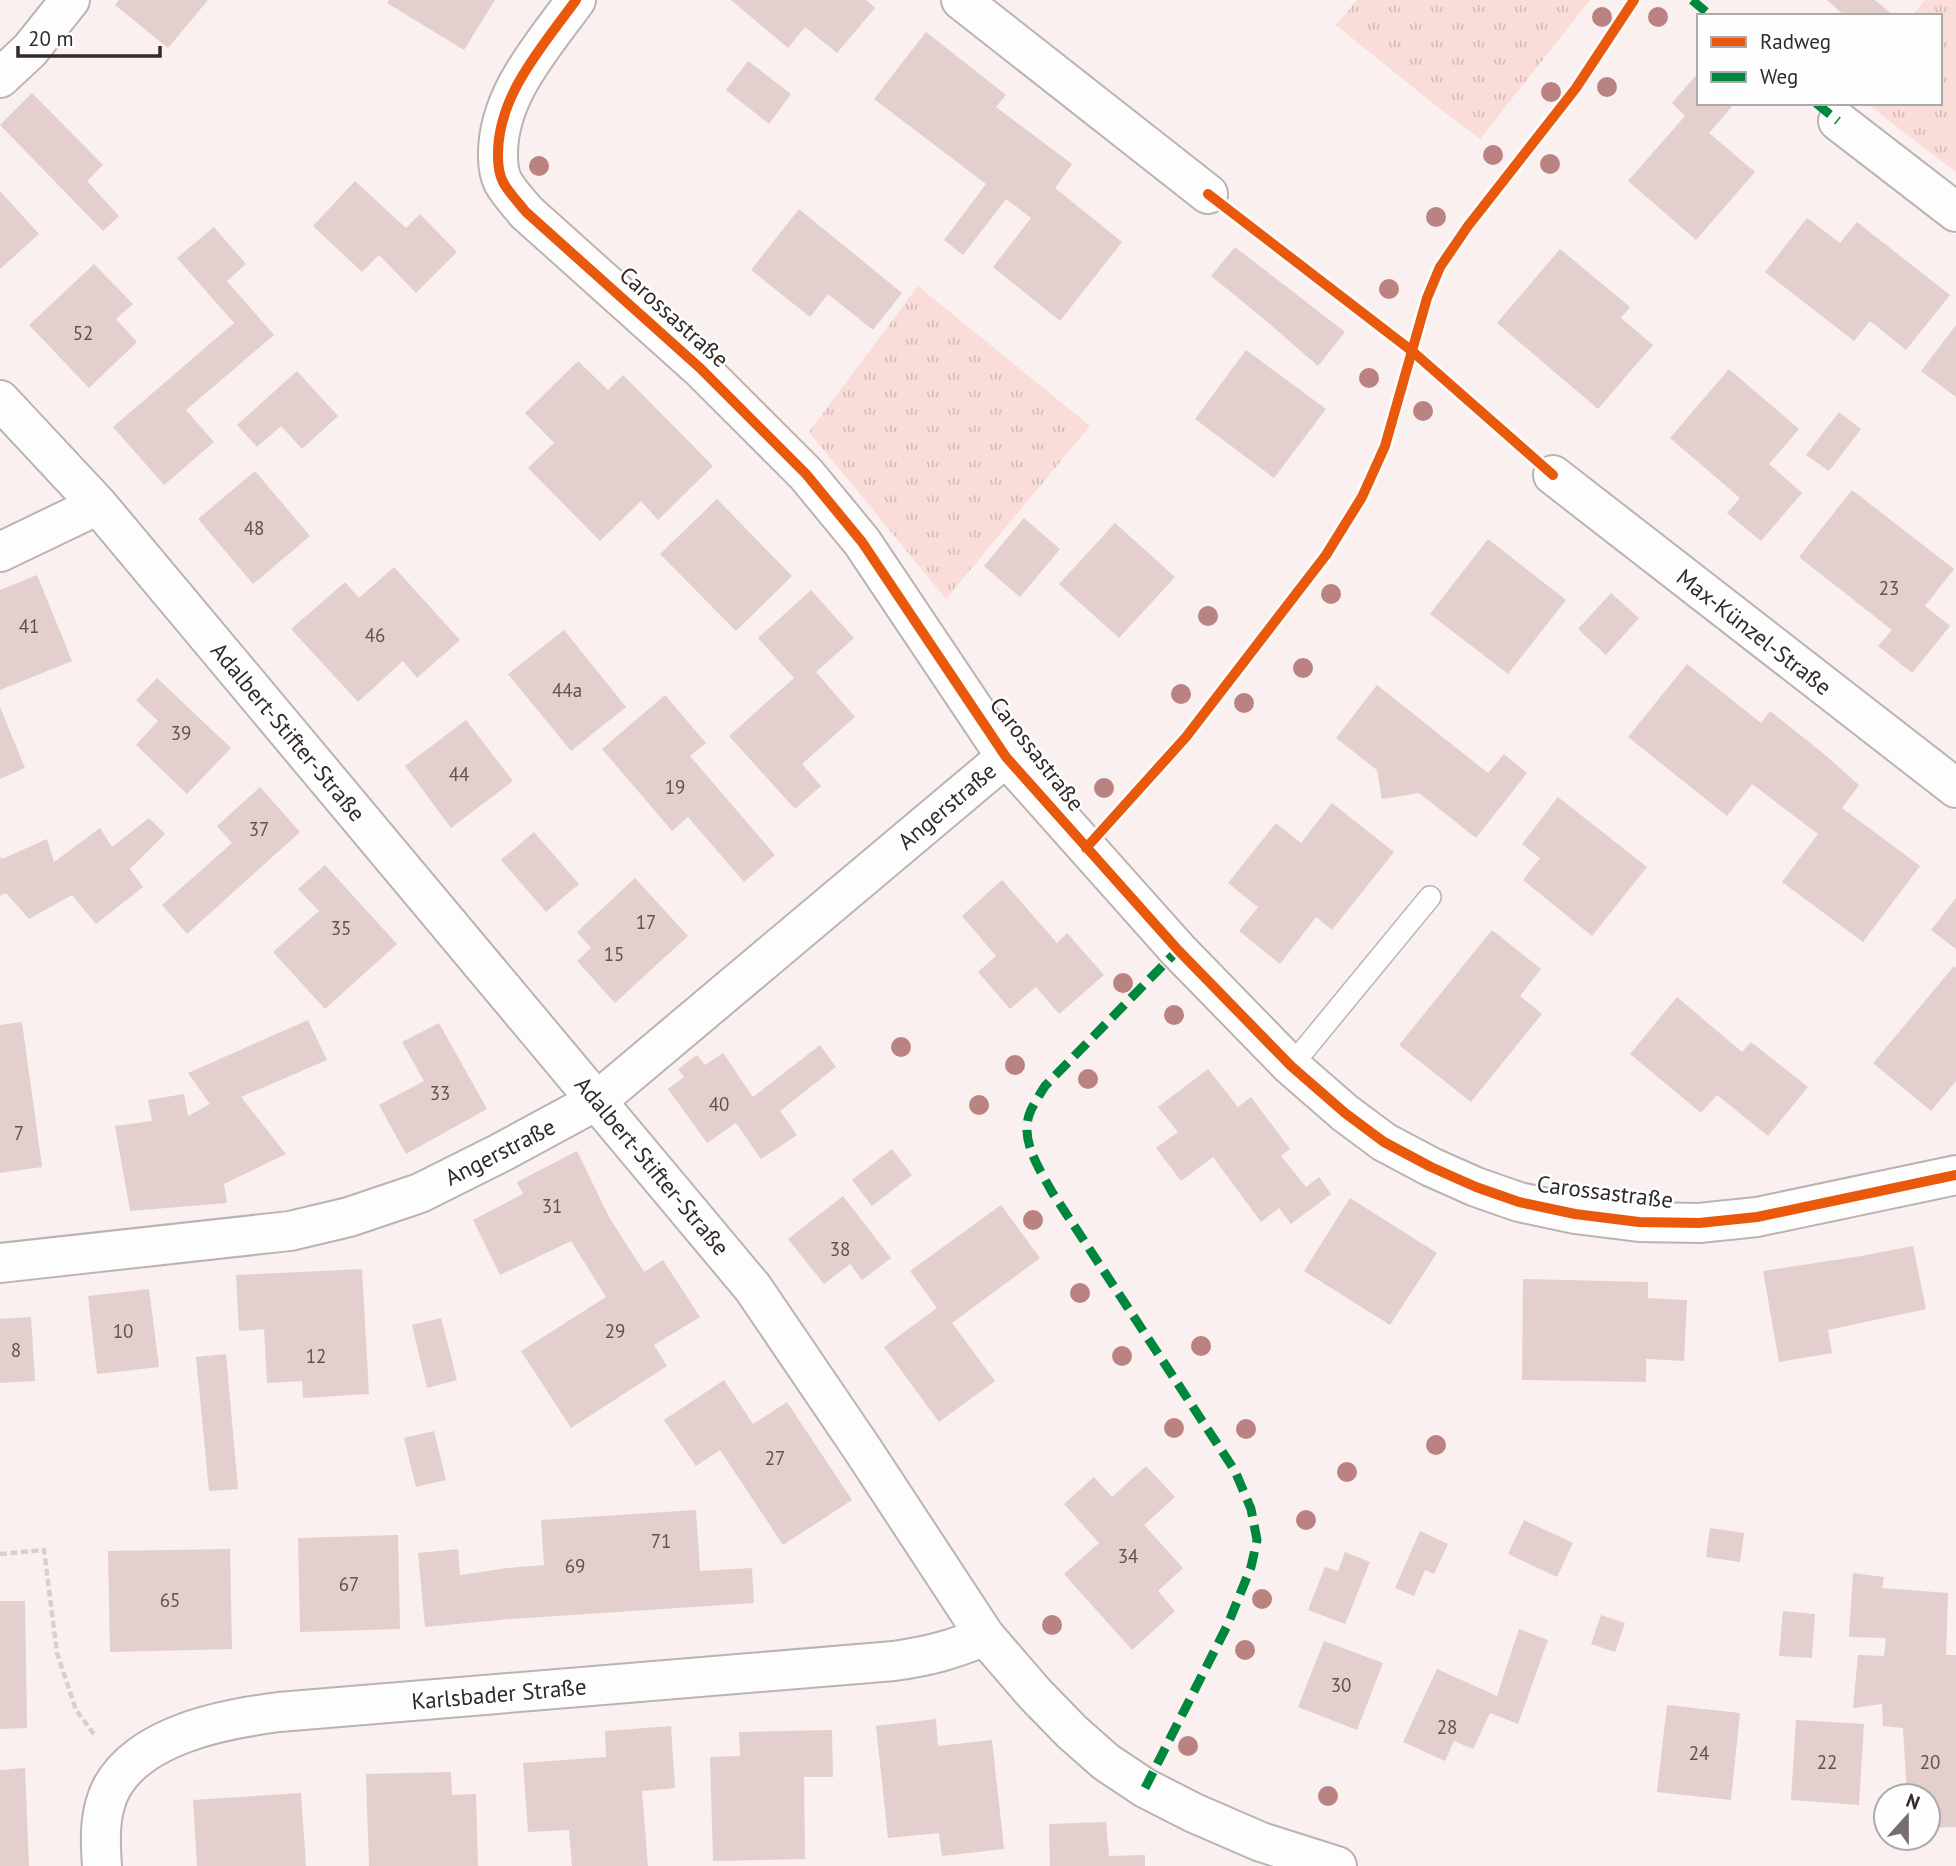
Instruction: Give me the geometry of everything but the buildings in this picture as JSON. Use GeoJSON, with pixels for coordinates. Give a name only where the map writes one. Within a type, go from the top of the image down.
{"type":"FeatureCollection","features":[{"type":"Feature","properties":{"kind":"street"},"geometry":{"type":"LineString","coordinates":[[0,78],[30,50],[70,0]]}},
{"type":"Feature","properties":{"kind":"street","name":"Carossastraße"},"geometry":{"type":"LineString","coordinates":[[576,0],[514,91],[503,113],[498,139],[498,166],[503,182],[526,212],[700,368],[806,474],[862,542],[1006,757],[1178,950],[1291,1066],[1345,1113],[1384,1142],[1476,1187],[1519,1202],[1575,1214],[1639,1222],[1710,1222],[1757,1217],[1956,1175]]}},
{"type":"Feature","properties":{"kind":"street"},"geometry":{"type":"LineString","coordinates":[[961,0],[1208,194]]}},
{"type":"Feature","properties":{"kind":"street"},"geometry":{"type":"LineString","coordinates":[[1838,121],[1956,212]]}},
{"type":"Feature","properties":{"kind":"street","name":"Adalbert-Stifter-Straße"},"geometry":{"type":"LineString","coordinates":[[0,400],[98,505],[753,1288],[985,1636],[1035,1694],[1106,1762],[1145,1788],[1261,1842],[1337,1866]]}},
{"type":"Feature","properties":{"kind":"street","name":"Max-Künzel-Straße"},"geometry":{"type":"LineString","coordinates":[[1553,475],[1956,788]]}},
{"type":"Feature","properties":{"kind":"street"},"geometry":{"type":"LineString","coordinates":[[0,552],[98,505]]}},
{"type":"Feature","properties":{"kind":"street","name":"Angerstraße"},"geometry":{"type":"LineString","coordinates":[[0,1263],[290,1231],[349,1217],[420,1193],[500,1153],[598,1100],[1006,757]]}},
{"type":"Feature","properties":{"kind":"street","name":"Karlsbader Straße"},"geometry":{"type":"LineString","coordinates":[[102,1866],[101,1827],[104,1808],[112,1787],[131,1761],[198,1727],[238,1717],[279,1712],[894,1661],[928,1657],[985,1636]]}},
{"type":"Feature","properties":{"kind":"lane"},"geometry":{"type":"LineString","coordinates":[[1291,1066],[1430,897]]}},
{"type":"Feature","properties":{"kind":"path"},"geometry":{"type":"LineString","coordinates":[[0,1554],[44,1550],[57,1653],[76,1710],[99,1741],[131,1761]]}},
{"type":"Feature","properties":{"kind":"green space"},"geometry":{"type":"Polygon","coordinates":[[[1357,0],[1590,0],[1480,139],[1336,25],[1357,0]]]}},
{"type":"Feature","properties":{"kind":"green space"},"geometry":{"type":"Polygon","coordinates":[[[1925,0],[1956,0],[1956,172],[1869,105],[1942,105],[1942,14],[1914,14],[1925,0]]]}},
{"type":"Feature","properties":{"kind":"green space"},"geometry":{"type":"Polygon","coordinates":[[[918,286],[1090,426],[946,599],[809,432],[918,286]]]}},
{"type":"Feature","properties":{"kind":"marked path"},"geometry":{"type":"LineString","coordinates":[[1692,0],[1709,14]]}},
{"type":"Feature","properties":{"kind":"marked path"},"geometry":{"type":"LineString","coordinates":[[1818,105],[1838,121]]}},
{"type":"Feature","properties":{"kind":"marked path"},"geometry":{"type":"LineString","coordinates":[[1145,1788],[1228,1624],[1251,1567],[1257,1540],[1251,1509],[1235,1471],[1052,1192],[1036,1163],[1027,1131],[1031,1110],[1045,1086],[1178,950]]}},
{"type":"Feature","properties":{"kind":"cycle path"},"geometry":{"type":"LineString","coordinates":[[576,0],[524,73],[505,113],[498,159],[501,176],[508,190],[526,212],[700,368],[806,474],[862,542],[1006,757],[1178,950],[1291,1066],[1345,1113],[1384,1142],[1476,1187],[1519,1202],[1575,1214],[1639,1222],[1699,1223],[1757,1217],[1956,1175]]}},
{"type":"Feature","properties":{"kind":"cycle path"},"geometry":{"type":"LineString","coordinates":[[1086,848],[1186,737],[1326,555],[1362,497],[1385,446],[1427,298],[1440,267],[1468,226],[1576,88],[1634,0]]}},
{"type":"Feature","properties":{"kind":"cycle path"},"geometry":{"type":"LineString","coordinates":[[1208,194],[1412,351],[1553,475]]}}]}
